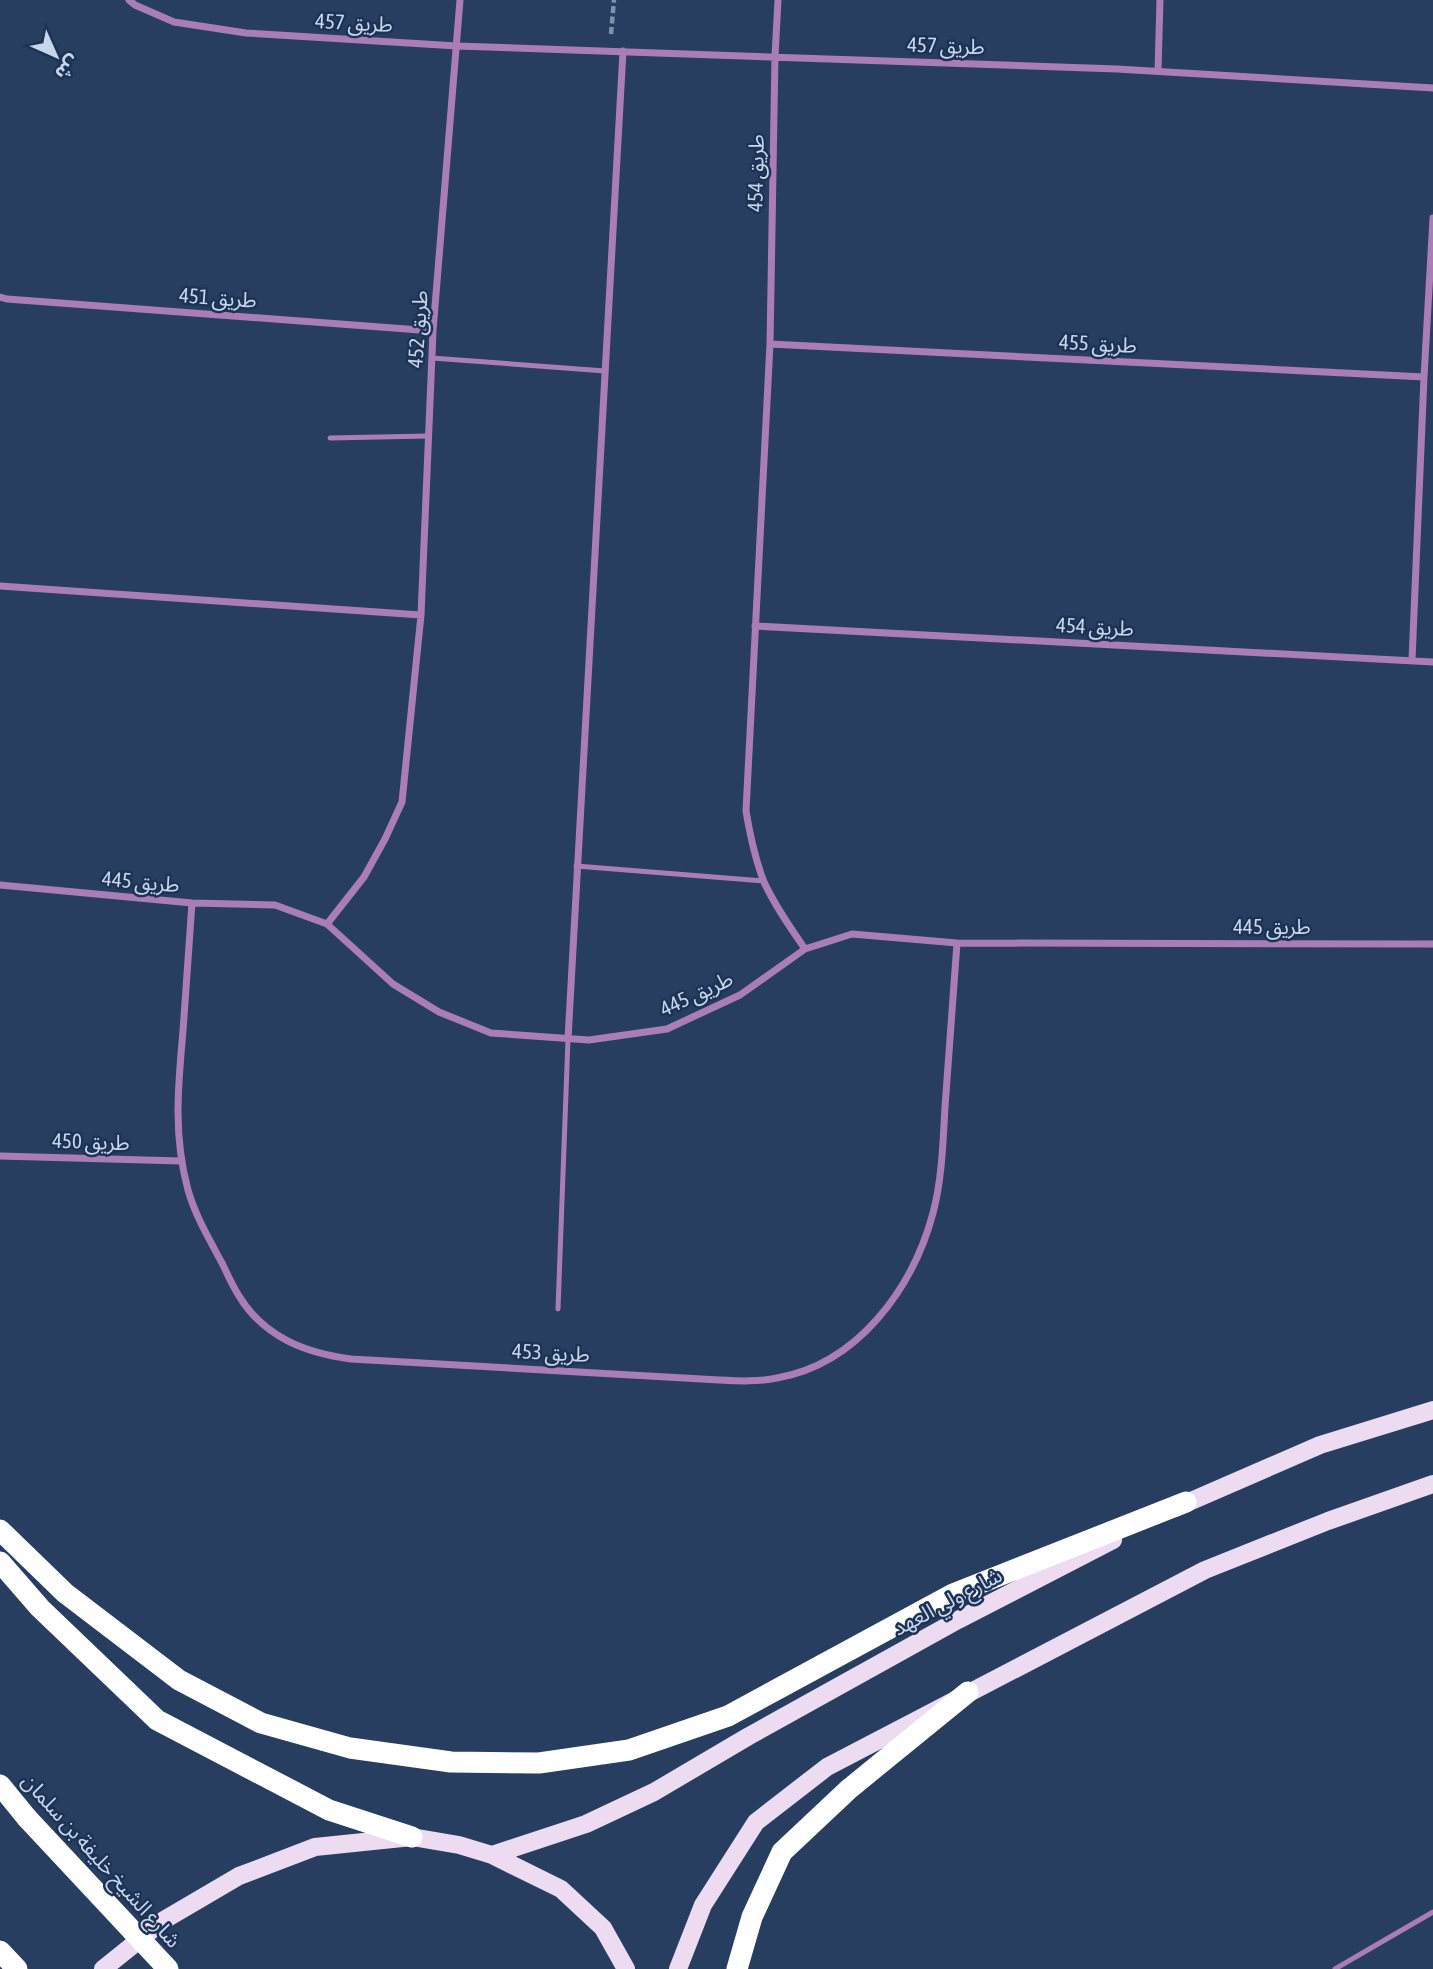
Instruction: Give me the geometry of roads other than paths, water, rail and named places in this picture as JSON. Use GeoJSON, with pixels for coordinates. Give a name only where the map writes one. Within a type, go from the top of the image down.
{"type":"FeatureCollection","features":[{"type":"Feature","properties":{"kind":"highway"},"geometry":{"type":"LineString","coordinates":[[0,1530],[65,1593],[179,1680],[261,1723],[350,1748],[451,1762],[540,1763],[629,1750],[728,1716],[953,1594],[1186,1502]]}},
{"type":"Feature","properties":{"kind":"highway"},"geometry":{"type":"LineString","coordinates":[[0,1562],[40,1608],[157,1720],[329,1810],[412,1837]]}},
{"type":"Feature","properties":{"kind":"highway"},"geometry":{"type":"LineString","coordinates":[[737,1969],[752,1917],[782,1852],[849,1788],[968,1692]]}},
{"type":"Feature","properties":{"kind":"highway","name":"شارع الشيخ خليفة بن سلمان"},"geometry":{"type":"LineString","coordinates":[[0,1785],[27,1818],[168,1969]]}},
{"type":"Feature","properties":{"kind":"highway"},"geometry":{"type":"LineString","coordinates":[[0,1951],[17,1969]]}},
{"type":"Feature","properties":{"kind":"main road","name":"شارع ولي العهد"},"geometry":{"type":"LineString","coordinates":[[492,1854],[586,1824],[654,1792],[958,1620],[1186,1502],[1320,1445],[1433,1410]]}},
{"type":"Feature","properties":{"kind":"main road"},"geometry":{"type":"LineString","coordinates":[[678,1969],[703,1905],[756,1822],[827,1768],[1205,1570],[1328,1521],[1433,1484]]}},
{"type":"Feature","properties":{"kind":"main road"},"geometry":{"type":"LineString","coordinates":[[103,1969],[164,1920],[239,1876],[315,1847],[412,1837],[460,1845],[492,1854],[561,1889],[603,1928],[626,1969]]}},
{"type":"Feature","properties":{"kind":"street","name":"طريق 457"},"geometry":{"type":"LineString","coordinates":[[129,0],[174,22],[246,33],[457,46],[775,55],[1158,71],[1433,88]]}},
{"type":"Feature","properties":{"kind":"street"},"geometry":{"type":"LineString","coordinates":[[457,46],[460,0]]}},
{"type":"Feature","properties":{"kind":"street","name":"طريق 454"},"geometry":{"type":"LineString","coordinates":[[778,0],[770,344],[746,811],[752,845],[764,881],[782,916],[805,949]]}},
{"type":"Feature","properties":{"kind":"street"},"geometry":{"type":"LineString","coordinates":[[1158,71],[1160,0]]}},
{"type":"Feature","properties":{"kind":"street","name":"طريق 452"},"geometry":{"type":"LineString","coordinates":[[327,924],[364,877],[402,802],[421,615],[433,331],[457,46]]}},
{"type":"Feature","properties":{"kind":"street"},"geometry":{"type":"LineString","coordinates":[[568,1039],[622,51]]}},
{"type":"Feature","properties":{"kind":"street"},"geometry":{"type":"LineString","coordinates":[[1412,660],[1433,218]]}},
{"type":"Feature","properties":{"kind":"street","name":"طريق 451"},"geometry":{"type":"LineString","coordinates":[[0,297],[433,331]]}},
{"type":"Feature","properties":{"kind":"street","name":"طريق 455"},"geometry":{"type":"LineString","coordinates":[[770,344],[1424,377]]}},
{"type":"Feature","properties":{"kind":"street"},"geometry":{"type":"LineString","coordinates":[[0,586],[421,615]]}},
{"type":"Feature","properties":{"kind":"street","name":"طريق 454"},"geometry":{"type":"LineString","coordinates":[[755,626],[1433,662]]}},
{"type":"Feature","properties":{"kind":"street","name":"طريق 445"},"geometry":{"type":"LineString","coordinates":[[0,885],[192,903],[275,905],[327,924],[393,984],[439,1012],[491,1033],[589,1040],[667,1029],[740,995],[805,949],[852,934],[957,943],[1433,944]]}},
{"type":"Feature","properties":{"kind":"street","name":"طريق 453"},"geometry":{"type":"LineString","coordinates":[[192,903],[177,1109],[181,1161],[201,1223],[240,1297],[256,1318],[276,1335],[300,1348],[351,1359],[719,1380],[778,1378],[834,1357],[858,1339],[879,1318],[902,1286],[920,1250],[933,1212],[940,1173],[957,943]]}},
{"type":"Feature","properties":{"kind":"street","name":"طريق 450"},"geometry":{"type":"LineString","coordinates":[[0,1156],[181,1161]]}},
{"type":"Feature","properties":{"kind":"lane"},"geometry":{"type":"LineString","coordinates":[[432,358],[605,371]]}},
{"type":"Feature","properties":{"kind":"lane"},"geometry":{"type":"LineString","coordinates":[[330,438],[428,436]]}},
{"type":"Feature","properties":{"kind":"lane"},"geometry":{"type":"LineString","coordinates":[[576,866],[764,881]]}},
{"type":"Feature","properties":{"kind":"lane"},"geometry":{"type":"LineString","coordinates":[[558,1309],[568,1039]]}},
{"type":"Feature","properties":{"kind":"lane"},"geometry":{"type":"LineString","coordinates":[[1335,1969],[1433,1912]]}}]}
